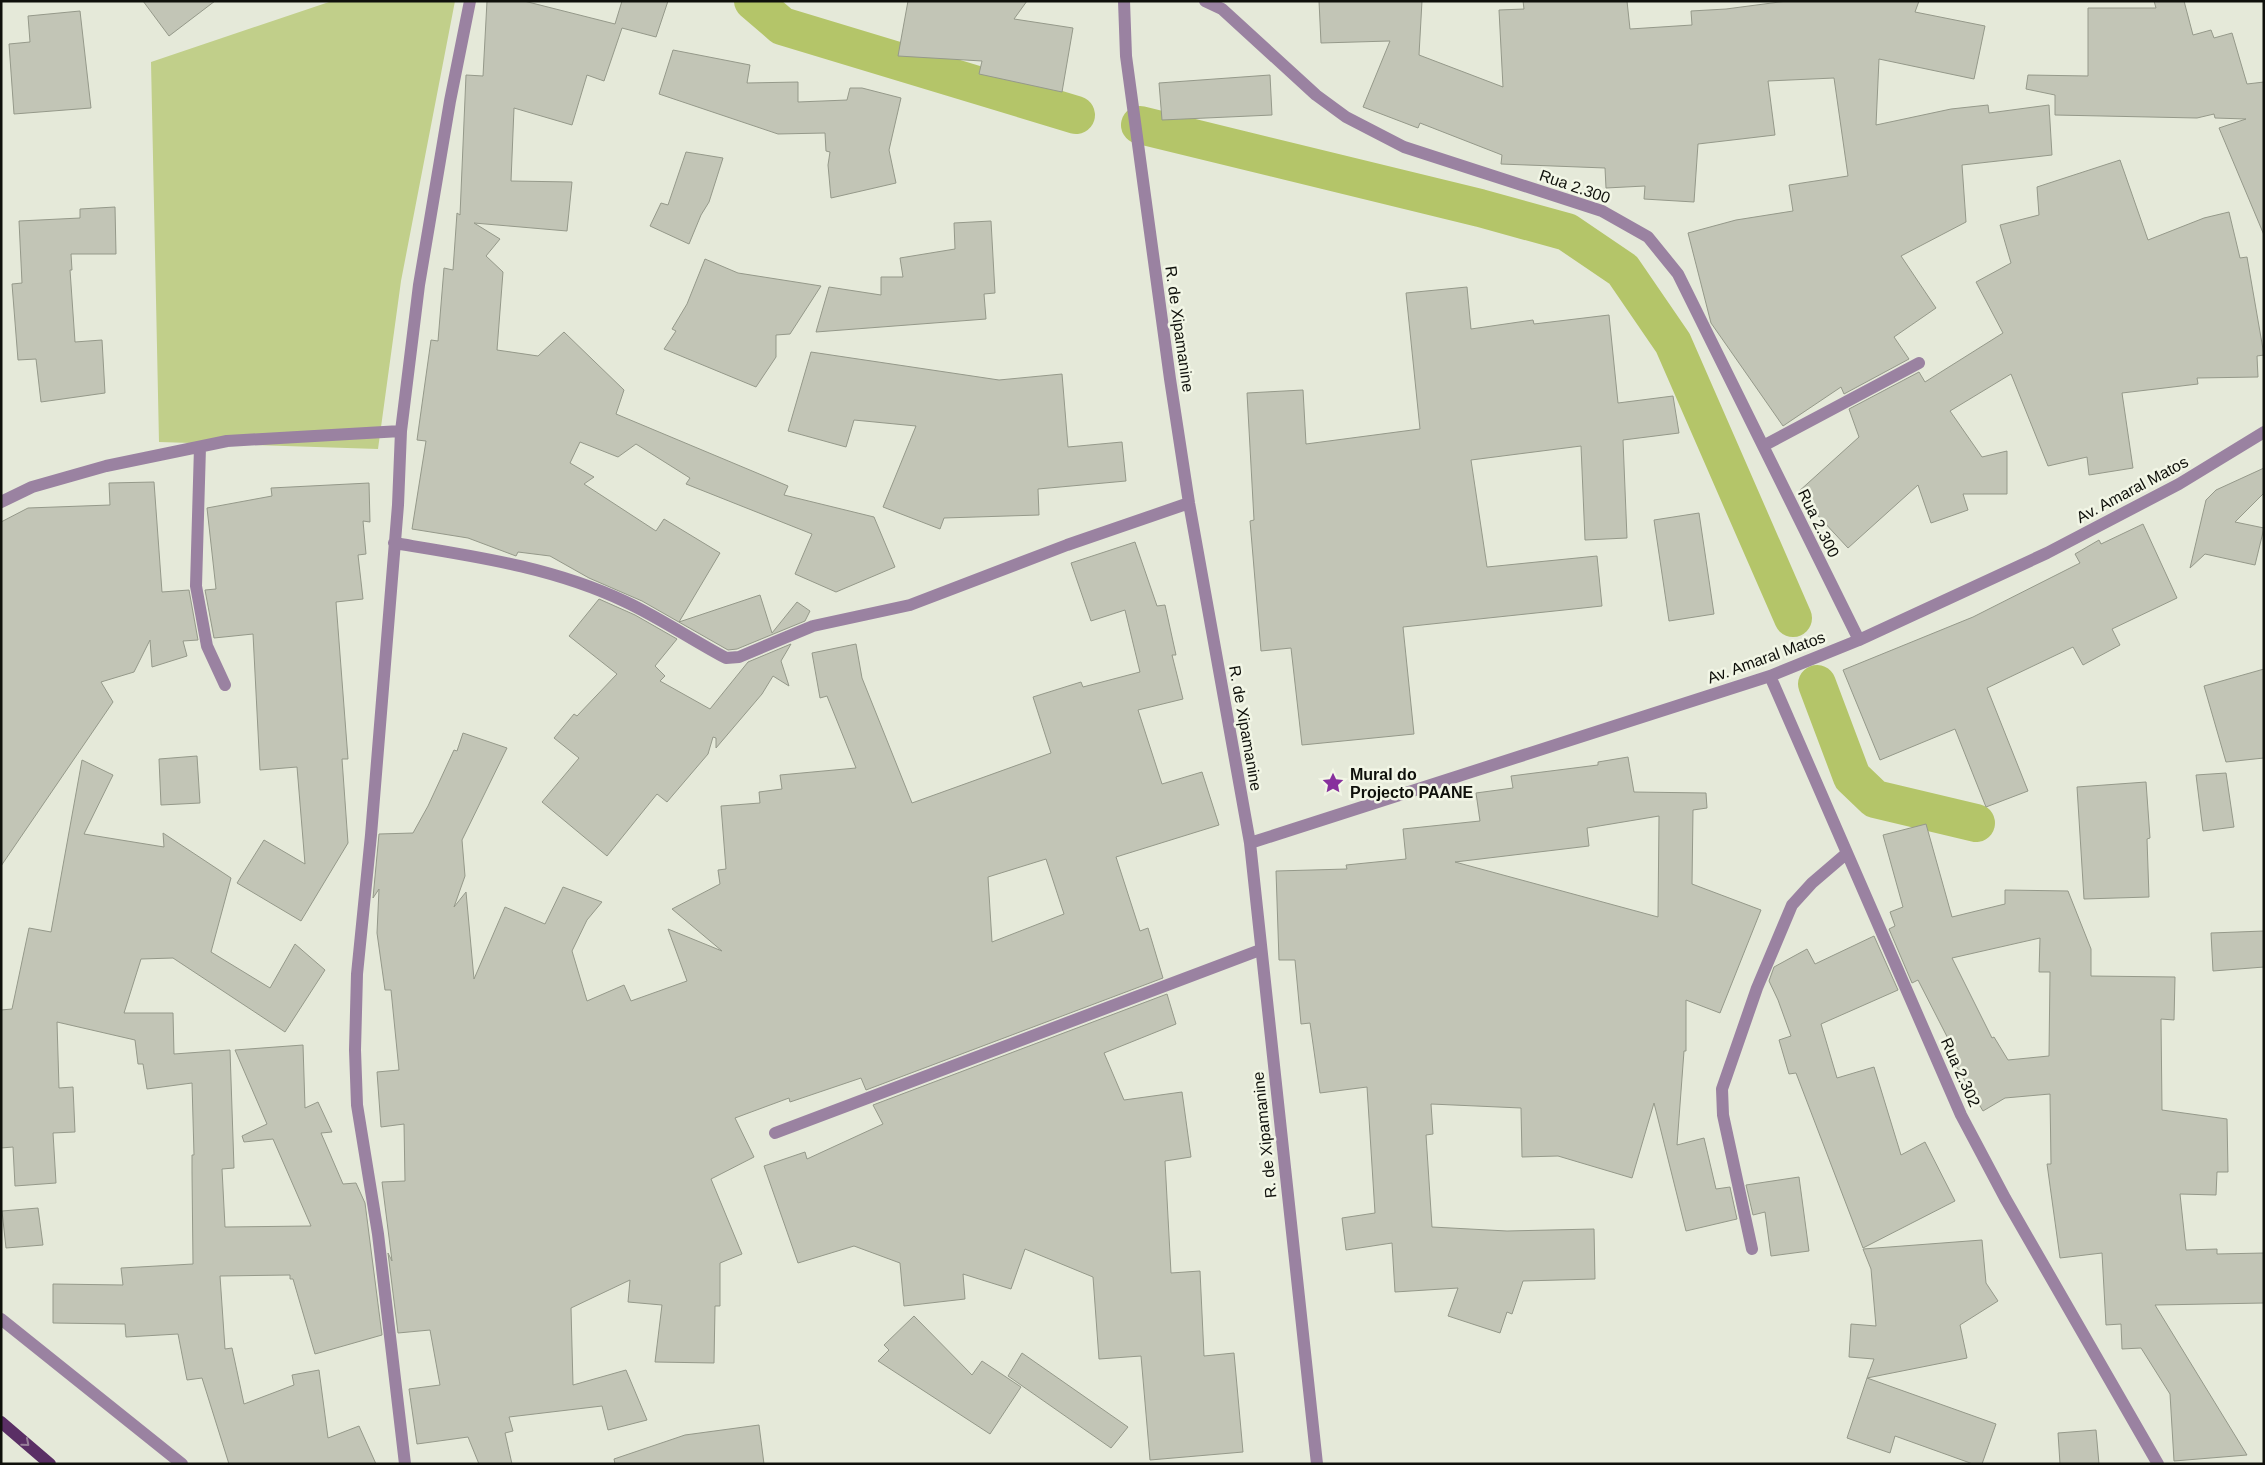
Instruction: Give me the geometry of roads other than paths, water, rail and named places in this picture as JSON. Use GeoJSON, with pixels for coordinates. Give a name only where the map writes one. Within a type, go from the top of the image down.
{"type":"FeatureCollection","features":[{"type":"Feature","properties":{"kind":"main road"},"geometry":{"type":"LineString","coordinates":[[1,1422],[50,1464]]}},
{"type":"Feature","properties":{"kind":"street"},"geometry":{"type":"LineString","coordinates":[[405,1464],[378,1234],[357,1105],[355,1050],[357,974],[371,835],[401,430],[419,285],[450,102],[470,1]]}},
{"type":"Feature","properties":{"kind":"street","name":"R. de Xipamanine"},"geometry":{"type":"LineString","coordinates":[[1124,1],[1128,66],[1189,503],[1250,843],[1260,950],[1317,1464]]}},
{"type":"Feature","properties":{"kind":"street","name":"Rua 2.300"},"geometry":{"type":"LineString","coordinates":[[1205,1],[1222,9],[1316,95],[1346,117],[1404,147],[1602,211],[1648,237],[1678,274],[1859,640]]}},
{"type":"Feature","properties":{"kind":"street"},"geometry":{"type":"LineString","coordinates":[[1763,446],[1919,362]]}},
{"type":"Feature","properties":{"kind":"street"},"geometry":{"type":"LineString","coordinates":[[1,502],[32,487],[106,466],[227,441],[401,430]]}},
{"type":"Feature","properties":{"kind":"street","name":"Av. Amaral Matos"},"geometry":{"type":"LineString","coordinates":[[1250,843],[1770,676],[1859,640],[2056,548],[2179,484],[2264,432]]}},
{"type":"Feature","properties":{"kind":"street"},"geometry":{"type":"LineString","coordinates":[[200,447],[196,586],[207,646],[225,685]]}},
{"type":"Feature","properties":{"kind":"street"},"geometry":{"type":"LineString","coordinates":[[394,543],[503,560],[588,586],[627,602],[726,658],[739,657],[813,626],[910,605],[1067,544],[1189,503]]}},
{"type":"Feature","properties":{"kind":"street","name":"Rua 2.302"},"geometry":{"type":"LineString","coordinates":[[1770,676],[1962,1115],[2006,1198],[2158,1464]]}},
{"type":"Feature","properties":{"kind":"street"},"geometry":{"type":"LineString","coordinates":[[1752,1249],[1723,1115],[1722,1089],[1757,988],[1792,905],[1812,883],[1847,853]]}},
{"type":"Feature","properties":{"kind":"street"},"geometry":{"type":"LineString","coordinates":[[775,1133],[1260,950]]}},
{"type":"Feature","properties":{"kind":"street"},"geometry":{"type":"LineString","coordinates":[[1,1319],[182,1464]]}},
{"type":"Feature","properties":{"kind":"waterway"},"geometry":{"type":"LineString","coordinates":[[753,1],[782,26],[1076,115]]}},
{"type":"Feature","properties":{"kind":"waterway"},"geometry":{"type":"LineString","coordinates":[[1140,125],[1480,208],[1567,232],[1623,270],[1673,343],[1793,618]]}},
{"type":"Feature","properties":{"kind":"waterway"},"geometry":{"type":"LineString","coordinates":[[1817,684],[1852,777],[1875,799],[1976,823]]}},
{"type":"Feature","properties":{"kind":"place","name":"Mural do Projecto PAANE"},"geometry":{"type":"Point","coordinates":[1333,783]}}]}
